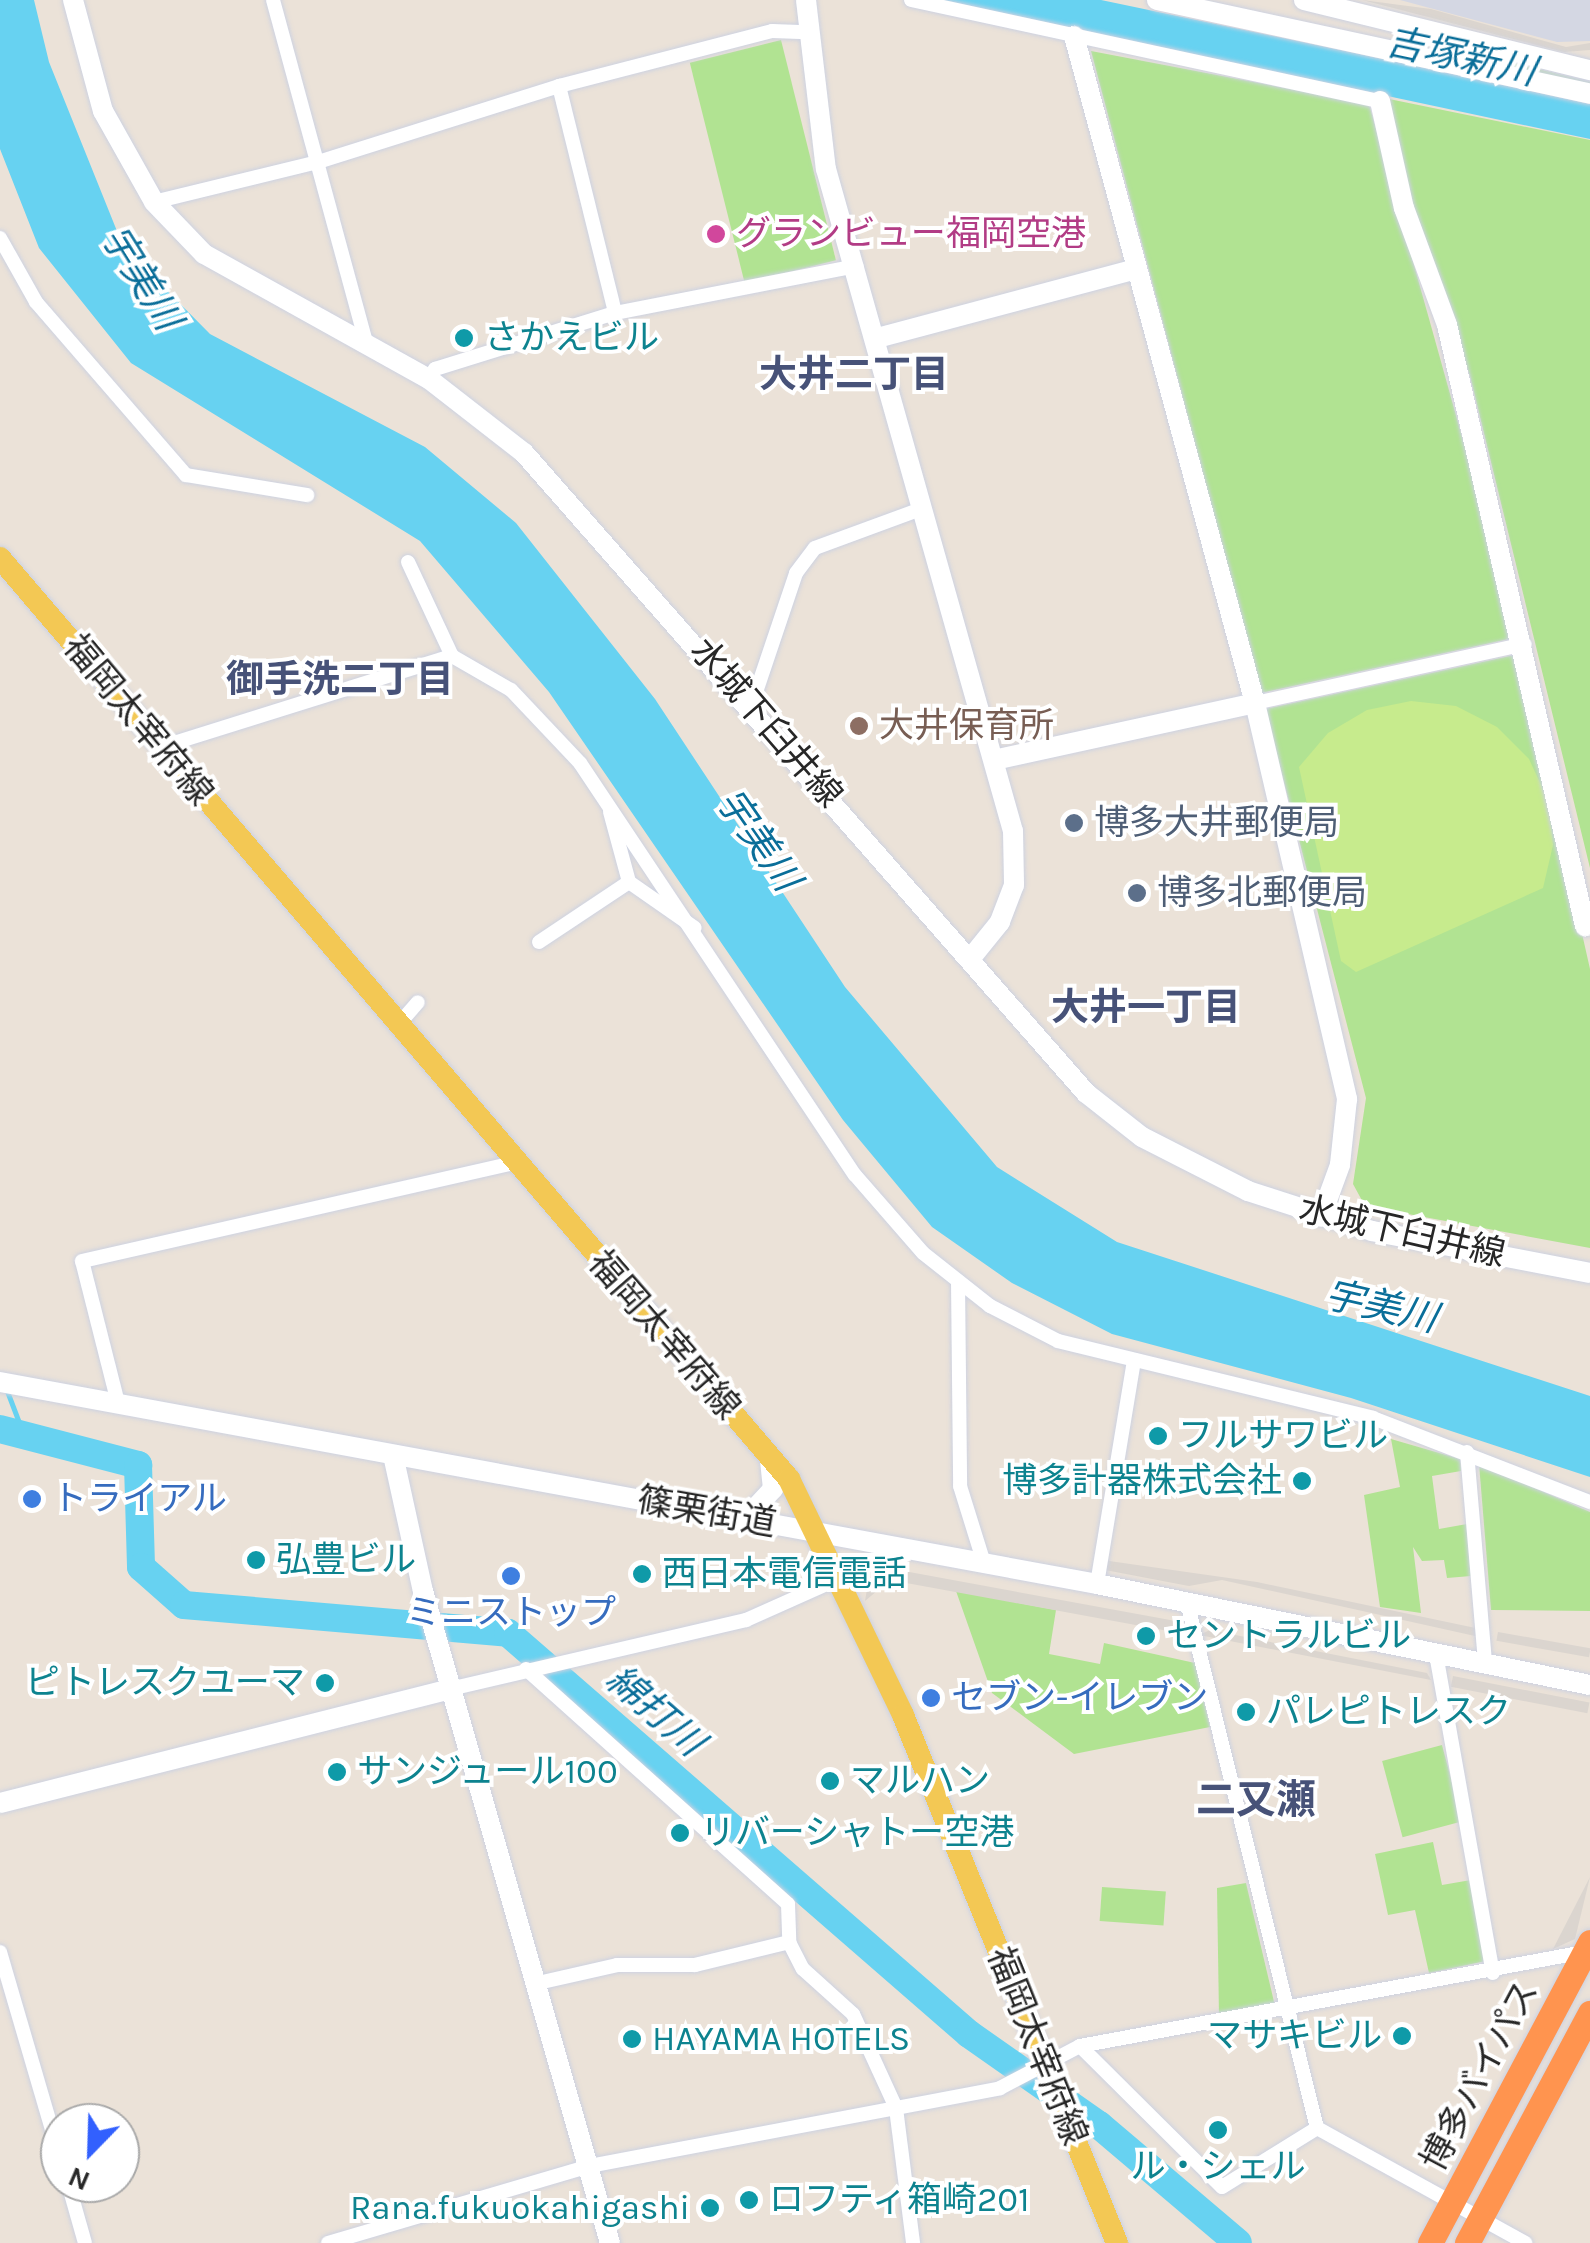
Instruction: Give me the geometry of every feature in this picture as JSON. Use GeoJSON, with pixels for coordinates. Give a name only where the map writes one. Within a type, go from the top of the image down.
{"type":"FeatureCollection","features":[{"type":"Feature","properties":{"kind":"highway","name":"博多バイパス"},"geometry":{"type":"LineString","coordinates":[[1430,2243],[1588,1948]]}},
{"type":"Feature","properties":{"kind":"highway","name":"博多バイパス"},"geometry":{"type":"LineString","coordinates":[[1467,2243],[1590,2014]]}},
{"type":"Feature","properties":{"kind":"main road","name":"福岡太宰府線"},"geometry":{"type":"LineString","coordinates":[[0,558],[514,1164],[770,1456],[843,1577],[1030,2027],[1051,2061],[1064,2108],[1117,2243]]}},
{"type":"Feature","properties":{"kind":"street","name":"水城下臼井線"},"geometry":{"type":"LineString","coordinates":[[73,0],[103,111],[154,202],[204,254],[429,379],[571,498],[1086,1093],[1142,1137],[1321,1217],[1590,1273]]}},
{"type":"Feature","properties":{"kind":"street"},"geometry":{"type":"LineString","coordinates":[[273,0],[368,347]]}},
{"type":"Feature","properties":{"kind":"street"},"geometry":{"type":"LineString","coordinates":[[910,0],[1380,102],[1404,208],[1448,325],[1526,644],[1587,935]]}},
{"type":"Feature","properties":{"kind":"street"},"geometry":{"type":"LineString","coordinates":[[1157,0],[1241,9],[1590,94]]}},
{"type":"Feature","properties":{"kind":"street"},"geometry":{"type":"LineString","coordinates":[[1304,0],[1580,68],[1590,57]]}},
{"type":"Feature","properties":{"kind":"street"},"geometry":{"type":"LineString","coordinates":[[811,1],[807,32],[826,169],[994,760],[1017,865],[1000,922],[971,958]]}},
{"type":"Feature","properties":{"kind":"street"},"geometry":{"type":"LineString","coordinates":[[154,202],[318,162],[559,86],[772,32],[807,32]]}},
{"type":"Feature","properties":{"kind":"street"},"geometry":{"type":"LineString","coordinates":[[1074,36],[1134,270],[1255,703],[1347,1100],[1340,1164],[1321,1217]]}},
{"type":"Feature","properties":{"kind":"street"},"geometry":{"type":"LineString","coordinates":[[559,86],[615,313]]}},
{"type":"Feature","properties":{"kind":"street"},"geometry":{"type":"LineString","coordinates":[[0,238],[36,302],[186,475],[307,496]]}},
{"type":"Feature","properties":{"kind":"street"},"geometry":{"type":"LineString","coordinates":[[429,379],[435,369],[615,313],[856,266]]}},
{"type":"Feature","properties":{"kind":"street"},"geometry":{"type":"LineString","coordinates":[[877,338],[1134,270]]}},
{"type":"Feature","properties":{"kind":"street"},"geometry":{"type":"LineString","coordinates":[[751,707],[806,558],[826,536],[924,508]]}},
{"type":"Feature","properties":{"kind":"street"},"geometry":{"type":"LineString","coordinates":[[408,562],[452,656],[525,702],[608,802],[696,928],[855,1175],[958,1281],[1058,1341],[1373,1418],[1590,1502]]}},
{"type":"Feature","properties":{"kind":"street"},"geometry":{"type":"LineString","coordinates":[[994,760],[1526,644]]}},
{"type":"Feature","properties":{"kind":"street"},"geometry":{"type":"LineString","coordinates":[[160,747],[452,656]]}},
{"type":"Feature","properties":{"kind":"street"},"geometry":{"type":"LineString","coordinates":[[608,802],[629,882],[696,928]]}},
{"type":"Feature","properties":{"kind":"street"},"geometry":{"type":"LineString","coordinates":[[539,942],[629,882]]}},
{"type":"Feature","properties":{"kind":"street"},"geometry":{"type":"LineString","coordinates":[[398,1025],[418,1002]]}},
{"type":"Feature","properties":{"kind":"street"},"geometry":{"type":"LineString","coordinates":[[118,1403],[82,1261],[514,1164]]}},
{"type":"Feature","properties":{"kind":"street"},"geometry":{"type":"LineString","coordinates":[[958,1281],[960,1486],[984,1563]]}},
{"type":"Feature","properties":{"kind":"street"},"geometry":{"type":"LineString","coordinates":[[1096,1584],[1134,1360]]}},
{"type":"Feature","properties":{"kind":"street","name":"篠栗街道"},"geometry":{"type":"LineString","coordinates":[[0,1382],[1096,1584],[1590,1685]]}},
{"type":"Feature","properties":{"kind":"street"},"geometry":{"type":"LineString","coordinates":[[1467,1452],[1486,1663]]}},
{"type":"Feature","properties":{"kind":"street"},"geometry":{"type":"LineString","coordinates":[[394,1455],[423,1591],[454,1688],[610,2243]]}},
{"type":"Feature","properties":{"kind":"street"},"geometry":{"type":"LineString","coordinates":[[745,1519],[773,1489],[770,1456]]}},
{"type":"Feature","properties":{"kind":"street"},"geometry":{"type":"LineString","coordinates":[[0,1803],[534,1667],[746,1620],[843,1577]]}},
{"type":"Feature","properties":{"kind":"street"},"geometry":{"type":"LineString","coordinates":[[1188,1602],[1317,2128],[1525,2243]]}},
{"type":"Feature","properties":{"kind":"street"},"geometry":{"type":"LineString","coordinates":[[1436,1654],[1493,1973]]}},
{"type":"Feature","properties":{"kind":"street"},"geometry":{"type":"LineString","coordinates":[[534,1667],[788,1904],[789,1942],[803,1968],[853,2014],[896,2108],[913,2243]]}},
{"type":"Feature","properties":{"kind":"street"},"geometry":{"type":"LineString","coordinates":[[538,1983],[617,1965],[695,1965],[789,1942]]}},
{"type":"Feature","properties":{"kind":"street"},"geometry":{"type":"LineString","coordinates":[[328,2243],[589,2166],[1000,2088],[1080,2046],[1493,1973],[1588,1948]]}},
{"type":"Feature","properties":{"kind":"street"},"geometry":{"type":"LineString","coordinates":[[0,1952],[44,2103]]}},
{"type":"Feature","properties":{"kind":"street"},"geometry":{"type":"LineString","coordinates":[[1080,2046],[1222,2186],[1317,2128]]}},
{"type":"Feature","properties":{"kind":"street"},"geometry":{"type":"LineString","coordinates":[[74,2203],[85,2243]]}},
{"type":"Feature","properties":{"kind":"shaded area"},"geometry":{"type":"Polygon","coordinates":[[[1362,0],[1431,9],[1566,47],[1590,43],[1590,50],[1564,52],[1362,0]]]}},
{"type":"Feature","properties":{"kind":"shaded area"},"geometry":{"type":"Polygon","coordinates":[[[1400,0],[1590,0],[1590,41],[1557,42],[1400,0]]]}},
{"type":"Feature","properties":{"kind":"shaded area"},"geometry":{"type":"Polygon","coordinates":[[[1102,1560],[1257,1582],[1485,1630],[1475,1636],[1222,1580],[1189,1586],[1105,1570],[1102,1560]]]}},
{"type":"Feature","properties":{"kind":"shaded area"},"geometry":{"type":"Polygon","coordinates":[[[893,1569],[1181,1622],[1190,1635],[890,1580],[865,1601],[869,1577],[893,1569]]]}},
{"type":"Feature","properties":{"kind":"shaded area"},"geometry":{"type":"Polygon","coordinates":[[[1210,1630],[1427,1673],[1431,1680],[1199,1635],[1210,1630]]]}},
{"type":"Feature","properties":{"kind":"shaded area"},"geometry":{"type":"Polygon","coordinates":[[[1498,1632],[1590,1648],[1589,1657],[1496,1641],[1498,1632]]]}},
{"type":"Feature","properties":{"kind":"shaded area"},"geometry":{"type":"Polygon","coordinates":[[[1453,1676],[1589,1703],[1587,1713],[1451,1687],[1453,1676]]]}},
{"type":"Feature","properties":{"kind":"shaded area"},"geometry":{"type":"Polygon","coordinates":[[[1590,1877],[1575,1939],[1553,1949],[1590,1877]]]}},
{"type":"Feature","properties":{"kind":"green space"},"geometry":{"type":"Polygon","coordinates":[[[781,40],[836,260],[745,283],[690,63],[781,40]]]}},
{"type":"Feature","properties":{"kind":"green space"},"geometry":{"type":"Polygon","coordinates":[[[1457,49],[1590,82],[1590,86],[1516,69],[1457,49]]]}},
{"type":"Feature","properties":{"kind":"green space"},"geometry":{"type":"Polygon","coordinates":[[[1091,51],[1369,104],[1518,637],[1261,693],[1091,51]]]}},
{"type":"Feature","properties":{"kind":"green space"},"geometry":{"type":"Polygon","coordinates":[[[1389,99],[1590,140],[1590,868],[1470,376],[1411,206],[1389,99]]]}},
{"type":"Feature","properties":{"kind":"green space"},"geometry":{"type":"Polygon","coordinates":[[[1519,654],[1590,969],[1590,1248],[1365,1206],[1353,1184],[1366,1098],[1265,709],[1519,654]]]}},
{"type":"Feature","properties":{"kind":"green space"},"geometry":{"type":"Polygon","coordinates":[[[1411,701],[1456,706],[1497,727],[1529,759],[1548,800],[1553,845],[1543,888],[1356,972],[1341,961],[1299,767],[1328,733],[1367,710],[1411,701]]]}},
{"type":"Feature","properties":{"kind":"green space"},"geometry":{"type":"Polygon","coordinates":[[[1391,1439],[1460,1459],[1461,1471],[1432,1476],[1439,1529],[1467,1524],[1471,1576],[1447,1578],[1444,1560],[1422,1561],[1413,1547],[1421,1613],[1380,1607],[1364,1495],[1400,1487],[1391,1439]]]}},
{"type":"Feature","properties":{"kind":"green space"},"geometry":{"type":"Polygon","coordinates":[[[1479,1464],[1590,1512],[1590,1611],[1491,1610],[1479,1464]]]}},
{"type":"Feature","properties":{"kind":"green space"},"geometry":{"type":"Polygon","coordinates":[[[956,1591],[1056,1610],[1049,1654],[1100,1664],[1104,1643],[1195,1663],[1210,1727],[1074,1754],[992,1693],[956,1591]]]}},
{"type":"Feature","properties":{"kind":"green space"},"geometry":{"type":"Polygon","coordinates":[[[1442,1745],[1462,1821],[1403,1837],[1382,1761],[1442,1745]]]}},
{"type":"Feature","properties":{"kind":"green space"},"geometry":{"type":"Polygon","coordinates":[[[1433,1842],[1442,1885],[1471,1880],[1486,1961],[1429,1973],[1415,1910],[1388,1915],[1375,1854],[1433,1842]]]}},
{"type":"Feature","properties":{"kind":"green space"},"geometry":{"type":"Polygon","coordinates":[[[1246,1883],[1275,2006],[1219,2017],[1217,1888],[1246,1883]]]}},
{"type":"Feature","properties":{"kind":"green space"},"geometry":{"type":"Polygon","coordinates":[[[1102,1887],[1166,1891],[1163,1925],[1100,1921],[1102,1887]]]}},
{"type":"Feature","properties":{"kind":"water","name":"宇美川"},"geometry":{"type":"Polygon","coordinates":[[[0,0],[34,0],[49,62],[123,246],[210,334],[425,447],[516,523],[655,699],[845,987],[997,1167],[1117,1242],[1590,1396],[1590,1477],[1351,1398],[1112,1334],[1012,1283],[932,1227],[843,1120],[549,692],[420,541],[131,363],[39,248],[0,149],[0,0]]]}},
{"type":"Feature","properties":{"kind":"water"},"geometry":{"type":"Polygon","coordinates":[[[935,0],[1101,0],[1407,64],[1590,104],[1590,139],[935,0]]]}},
{"type":"Feature","properties":{"kind":"waterway"},"geometry":{"type":"LineString","coordinates":[[7,1391],[23,1433]]}},
{"type":"Feature","properties":{"kind":"waterway","name":"綿打川"},"geometry":{"type":"LineString","coordinates":[[0,1429],[138,1465],[141,1567],[184,1605],[508,1633],[969,2034],[1099,2125],[1238,2243]]}},
{"type":"Feature","properties":{"kind":"place","name":"グランビュー福岡空港"},"geometry":{"type":"Point","coordinates":[716,234]}},
{"type":"Feature","properties":{"kind":"place","name":"さかえビル"},"geometry":{"type":"Point","coordinates":[464,338]}},
{"type":"Feature","properties":{"kind":"place","name":"大井保育所"},"geometry":{"type":"Point","coordinates":[859,726]}},
{"type":"Feature","properties":{"kind":"place","name":"博多大井郵便局"},"geometry":{"type":"Point","coordinates":[1074,823]}},
{"type":"Feature","properties":{"kind":"place","name":"博多北郵便局"},"geometry":{"type":"Point","coordinates":[1137,893]}},
{"type":"Feature","properties":{"kind":"place","name":"フルサワビル"},"geometry":{"type":"Point","coordinates":[1158,1436]}},
{"type":"Feature","properties":{"kind":"place","name":"博多計器株式会社"},"geometry":{"type":"Point","coordinates":[1302,1481]}},
{"type":"Feature","properties":{"kind":"place","name":"トライアル"},"geometry":{"type":"Point","coordinates":[32,1499]}},
{"type":"Feature","properties":{"kind":"place","name":"弘豊ビル"},"geometry":{"type":"Point","coordinates":[256,1560]}},
{"type":"Feature","properties":{"kind":"place","name":"西日本電信電話"},"geometry":{"type":"Point","coordinates":[642,1574]}},
{"type":"Feature","properties":{"kind":"place","name":"ミニストップ"},"geometry":{"type":"Point","coordinates":[511,1576]}},
{"type":"Feature","properties":{"kind":"place","name":"セントラルビル"},"geometry":{"type":"Point","coordinates":[1146,1636]}},
{"type":"Feature","properties":{"kind":"place","name":"ピトレスクユーマ"},"geometry":{"type":"Point","coordinates":[325,1683]}},
{"type":"Feature","properties":{"kind":"place","name":"セブン-イレブン"},"geometry":{"type":"Point","coordinates":[931,1698]}},
{"type":"Feature","properties":{"kind":"place","name":"パレピトレスク"},"geometry":{"type":"Point","coordinates":[1246,1712]}},
{"type":"Feature","properties":{"kind":"place","name":"サンジュール100"},"geometry":{"type":"Point","coordinates":[337,1772]}},
{"type":"Feature","properties":{"kind":"place","name":"マルハン"},"geometry":{"type":"Point","coordinates":[830,1781]}},
{"type":"Feature","properties":{"kind":"place","name":"リバーシャトー空港"},"geometry":{"type":"Point","coordinates":[680,1833]}},
{"type":"Feature","properties":{"kind":"place","name":"マサキビル"},"geometry":{"type":"Point","coordinates":[1402,2036]}},
{"type":"Feature","properties":{"kind":"place","name":"HAYAMA HOTELS"},"geometry":{"type":"Point","coordinates":[632,2039]}},
{"type":"Feature","properties":{"kind":"place","name":"ル・シェル"},"geometry":{"type":"Point","coordinates":[1218,2130]}},
{"type":"Feature","properties":{"kind":"place","name":"ロフティ箱崎201"},"geometry":{"type":"Point","coordinates":[749,2200]}},
{"type":"Feature","properties":{"kind":"place","name":"Rana.fukuokahigashi"},"geometry":{"type":"Point","coordinates":[710,2208]}},
{"type":"Feature","properties":{"kind":"district","name":"大井二丁目"},"geometry":{"type":"Point","coordinates":[854,375]}},
{"type":"Feature","properties":{"kind":"district","name":"御手洗二丁目"},"geometry":{"type":"Point","coordinates":[340,680]}},
{"type":"Feature","properties":{"kind":"district","name":"大井一丁目"},"geometry":{"type":"Point","coordinates":[1146,1008]}},
{"type":"Feature","properties":{"kind":"district","name":"二又瀬"},"geometry":{"type":"Point","coordinates":[1256,1800]}},
{"type":"Feature","properties":{"kind":"water label","name":"吉塚新川"},"geometry":{"type":"Point","coordinates":[1461,57]}}]}
